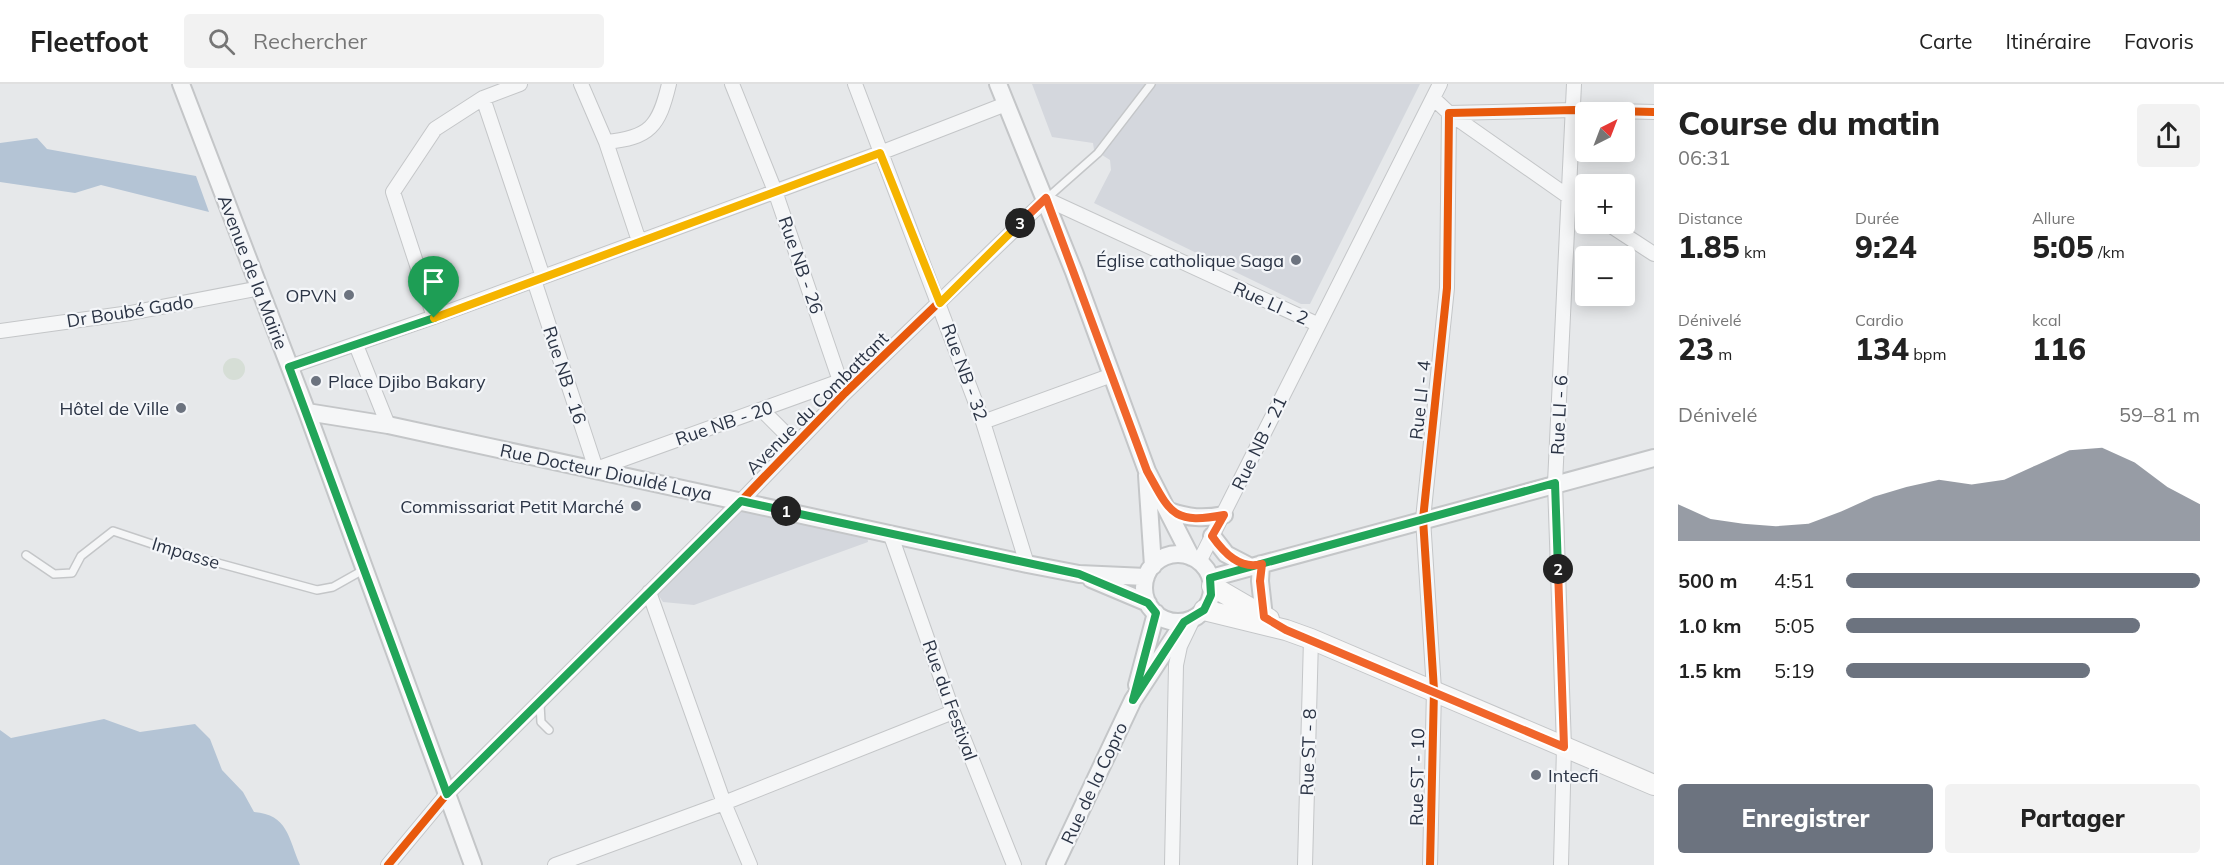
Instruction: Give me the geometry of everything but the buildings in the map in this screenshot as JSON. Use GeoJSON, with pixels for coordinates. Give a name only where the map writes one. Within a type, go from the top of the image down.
{"type":"FeatureCollection","features":[{"type":"Feature","properties":{"kind":"main road"},"geometry":{"type":"LineString","coordinates":[[1211,582],[1286,630],[1434,690],[1654,785]]}},
{"type":"Feature","properties":{"kind":"main road"},"geometry":{"type":"LineString","coordinates":[[1194,617],[1286,630]]}},
{"type":"Feature","properties":{"kind":"street","name":"Avenue de la Mairie"},"geometry":{"type":"LineString","coordinates":[[181,84],[307,412],[473,865]]}},
{"type":"Feature","properties":{"kind":"street"},"geometry":{"type":"LineString","coordinates":[[434,318],[393,192],[435,129],[483,98],[520,84]]}},
{"type":"Feature","properties":{"kind":"street"},"geometry":{"type":"LineString","coordinates":[[581,84],[606,142],[639,241]]}},
{"type":"Feature","properties":{"kind":"street"},"geometry":{"type":"LineString","coordinates":[[606,142],[632,138],[652,127],[662,113],[669,84]]}},
{"type":"Feature","properties":{"kind":"street","name":"Rue NB - 26"},"geometry":{"type":"LineString","coordinates":[[732,84],[776,191],[842,387]]}},
{"type":"Feature","properties":{"kind":"street","name":"Rue NB - 32"},"geometry":{"type":"LineString","coordinates":[[855,84],[940,303],[983,422],[1027,564]]}},
{"type":"Feature","properties":{"kind":"street"},"geometry":{"type":"LineString","coordinates":[[998,84],[1046,198],[1147,471],[1195,559],[1211,582],[1211,595],[1194,617],[1180,646],[1176,665],[1172,865]]}},
{"type":"Feature","properties":{"kind":"street","name":"Rue LI - 2"},"geometry":{"type":"LineString","coordinates":[[1046,198],[1317,324],[1440,84]]}},
{"type":"Feature","properties":{"kind":"street","name":"Rue LI - 6"},"geometry":{"type":"LineString","coordinates":[[1561,865],[1564,747],[1555,483],[1574,84]]}},
{"type":"Feature","properties":{"kind":"street","name":"Rue NB - 16"},"geometry":{"type":"LineString","coordinates":[[483,98],[596,470]]}},
{"type":"Feature","properties":{"kind":"street"},"geometry":{"type":"LineString","coordinates":[[1433,98],[1449,113],[1575,202]]}},
{"type":"Feature","properties":{"kind":"street"},"geometry":{"type":"LineString","coordinates":[[289,367],[434,318],[1006,104]]}},
{"type":"Feature","properties":{"kind":"street"},"geometry":{"type":"LineString","coordinates":[[1449,113],[1574,110],[1654,112]]}},
{"type":"Feature","properties":{"kind":"street","name":"Rue LI - 4"},"geometry":{"type":"LineString","coordinates":[[1434,690],[1423,519],[1447,288],[1449,113]]}},
{"type":"Feature","properties":{"kind":"street","name":"Avenue du Combattant"},"geometry":{"type":"LineString","coordinates":[[388,865],[447,794],[741,501],[796,444],[842,387],[940,303],[1046,198]]}},
{"type":"Feature","properties":{"kind":"street"},"geometry":{"type":"LineString","coordinates":[[1623,234],[1654,254]]}},
{"type":"Feature","properties":{"kind":"street","name":"Dr Boubé Gado"},"geometry":{"type":"LineString","coordinates":[[0,331],[130,313],[260,288]]}},
{"type":"Feature","properties":{"kind":"street","name":"Rue NB - 21"},"geometry":{"type":"LineString","coordinates":[[1195,559],[1224,515],[1317,324]]}},
{"type":"Feature","properties":{"kind":"street"},"geometry":{"type":"LineString","coordinates":[[356,345],[388,425]]}},
{"type":"Feature","properties":{"kind":"street"},"geometry":{"type":"LineString","coordinates":[[983,422],[1112,375]]}},
{"type":"Feature","properties":{"kind":"street","name":"Rue NB - 20"},"geometry":{"type":"LineString","coordinates":[[596,470],[762,410],[842,387]]}},
{"type":"Feature","properties":{"kind":"street"},"geometry":{"type":"LineString","coordinates":[[762,410],[796,444]]}},
{"type":"Feature","properties":{"kind":"street","name":"Rue Docteur Diouldé Laya"},"geometry":{"type":"LineString","coordinates":[[307,412],[388,425],[1079,574],[1150,572]]}},
{"type":"Feature","properties":{"kind":"street"},"geometry":{"type":"LineString","coordinates":[[1211,582],[1256,566],[1423,519],[1654,458]]}},
{"type":"Feature","properties":{"kind":"street"},"geometry":{"type":"LineString","coordinates":[[1147,471],[1150,572]]}},
{"type":"Feature","properties":{"kind":"street"},"geometry":{"type":"LineString","coordinates":[[1169,511],[1187,518],[1203,519],[1224,515]]}},
{"type":"Feature","properties":{"kind":"street","name":"Rue du Festival"},"geometry":{"type":"LineString","coordinates":[[890,533],[953,712],[1014,865]]}},
{"type":"Feature","properties":{"kind":"street"},"geometry":{"type":"LineString","coordinates":[[1212,536],[1226,554],[1256,566]]}},
{"type":"Feature","properties":{"kind":"street"},"geometry":{"type":"LineString","coordinates":[[1194,617],[1174,622],[1152,608],[1144,586],[1150,572],[1167,556],[1183,555],[1195,559]]}},
{"type":"Feature","properties":{"kind":"street"},"geometry":{"type":"LineString","coordinates":[[1256,566],[1264,617]]}},
{"type":"Feature","properties":{"kind":"street","name":"Rue Docteur Diouldé Laya"},"geometry":{"type":"LineString","coordinates":[[1079,574],[1152,608]]}},
{"type":"Feature","properties":{"kind":"street"},"geometry":{"type":"LineString","coordinates":[[649,592],[724,803],[750,865]]}},
{"type":"Feature","properties":{"kind":"street","name":"Rue de la Copro"},"geometry":{"type":"LineString","coordinates":[[1133,700],[1152,608]]}},
{"type":"Feature","properties":{"kind":"street","name":"Rue de la Copro"},"geometry":{"type":"LineString","coordinates":[[1055,865],[1133,700],[1194,617]]}},
{"type":"Feature","properties":{"kind":"street","name":"Rue ST - 8"},"geometry":{"type":"LineString","coordinates":[[1305,865],[1311,639]]}},
{"type":"Feature","properties":{"kind":"street","name":"Rue ST - 10"},"geometry":{"type":"LineString","coordinates":[[1430,865],[1434,690]]}},
{"type":"Feature","properties":{"kind":"street"},"geometry":{"type":"LineString","coordinates":[[555,865],[724,803],[953,712]]}},
{"type":"Feature","properties":{"kind":"lane"},"geometry":{"type":"LineString","coordinates":[[1046,198],[1098,153],[1151,84]]}},
{"type":"Feature","properties":{"kind":"lane","name":"Impasse"},"geometry":{"type":"LineString","coordinates":[[26,555],[54,574],[72,573],[81,556],[113,531],[170,550],[317,590],[333,587],[365,569]]}},
{"type":"Feature","properties":{"kind":"lane"},"geometry":{"type":"LineString","coordinates":[[539,702],[541,722],[549,730]]}},
{"type":"Feature","properties":{"kind":"shaded area"},"geometry":{"type":"Polygon","coordinates":[[[1032,84],[1420,84],[1310,304],[1301,304],[1094,203],[1111,170],[1110,160],[1094,150],[1093,143],[1052,137],[1032,84]]]}},
{"type":"Feature","properties":{"kind":"shaded area"},"geometry":{"type":"Polygon","coordinates":[[[234,358],[242,361],[245,369],[242,377],[234,380],[226,377],[223,369],[226,361],[234,358]]]}},
{"type":"Feature","properties":{"kind":"shaded area"},"geometry":{"type":"Polygon","coordinates":[[[744,509],[867,534],[868,542],[694,605],[663,602],[657,593],[744,509]]]}},
{"type":"Feature","properties":{"kind":"water"},"geometry":{"type":"Polygon","coordinates":[[[37,138],[47,149],[196,176],[209,212],[101,185],[75,193],[0,182],[0,143],[37,138]]]}},
{"type":"Feature","properties":{"kind":"water"},"geometry":{"type":"Polygon","coordinates":[[[104,719],[140,732],[195,724],[210,739],[222,770],[243,792],[254,812],[274,818],[285,829],[300,865],[0,865],[0,730],[11,738],[104,719]]]}},
{"type":"Feature","properties":{"kind":"cycle path"},"geometry":{"type":"LineString","coordinates":[[1430,865],[1434,690],[1423,519],[1447,288],[1449,113],[1574,110],[1654,112]]}},
{"type":"Feature","properties":{"kind":"cycle path"},"geometry":{"type":"LineString","coordinates":[[388,865],[447,794],[741,501],[845,393],[1046,199]]}},
{"type":"Feature","properties":{"kind":"place","name":"Église catholique Saga"},"geometry":{"type":"Point","coordinates":[1296,260]}},
{"type":"Feature","properties":{"kind":"place","name":"OPVN"},"geometry":{"type":"Point","coordinates":[349,295]}},
{"type":"Feature","properties":{"kind":"place","name":"Place Djibo Bakary"},"geometry":{"type":"Point","coordinates":[316,381]}},
{"type":"Feature","properties":{"kind":"place","name":"Hôtel de Ville"},"geometry":{"type":"Point","coordinates":[181,408]}},
{"type":"Feature","properties":{"kind":"place","name":"Commissariat Petit Marché"},"geometry":{"type":"Point","coordinates":[636,506]}},
{"type":"Feature","properties":{"kind":"place","name":"Intecfi"},"geometry":{"type":"Point","coordinates":[1536,775]}},
{"type":"Feature","properties":{"kind":"route"},"geometry":{"type":"LineString","coordinates":[[434,318],[289,367],[447,794],[741,501],[1079,574],[1148,603],[1156,613],[1133,700],[1184,622],[1199,615],[1209,603],[1212,586],[1210,578],[1251,567],[1555,483],[1564,747],[1434,690],[1286,630],[1264,617],[1260,581],[1262,564],[1251,567],[1236,561],[1226,554],[1212,536],[1224,515],[1203,519],[1187,518],[1169,511],[1147,471],[1046,198],[940,303],[880,153],[434,318]]}}]}
